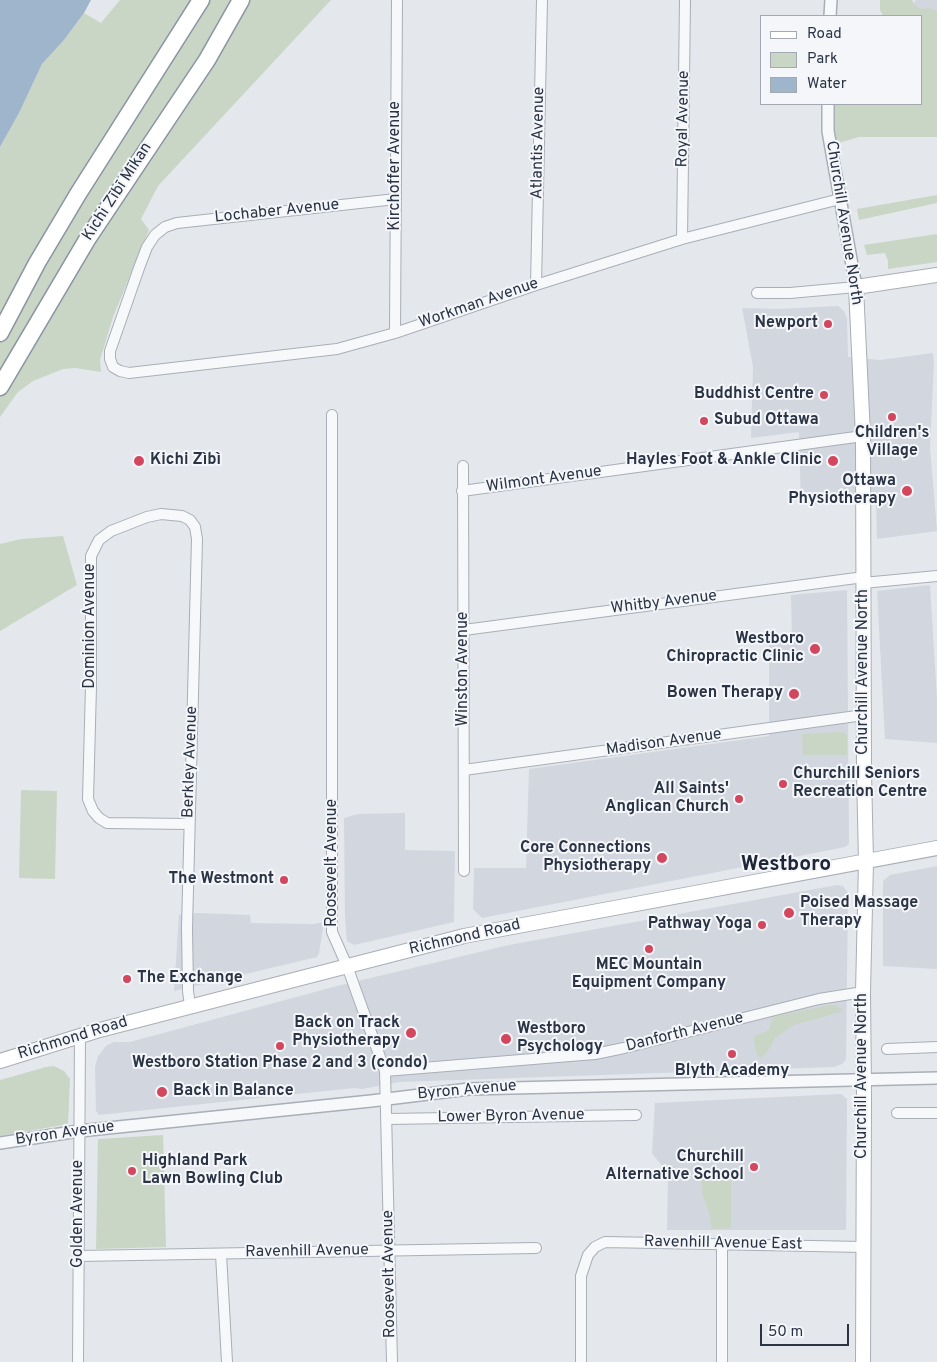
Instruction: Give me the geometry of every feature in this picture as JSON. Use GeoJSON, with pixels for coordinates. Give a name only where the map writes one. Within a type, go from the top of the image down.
{"type":"FeatureCollection","features":[{"type":"Feature","properties":{"kind":"highway","name":"Kichi Zībī Mīkan"},"geometry":{"type":"LineString","coordinates":[[0,333],[37,262],[78,194],[201,0]]}},
{"type":"Feature","properties":{"kind":"highway","name":"Kichi Zībī Mīkan"},"geometry":{"type":"LineString","coordinates":[[0,388],[92,232],[207,60],[241,0]]}},
{"type":"Feature","properties":{"kind":"main road"},"geometry":{"type":"LineString","coordinates":[[856,287],[937,275]]}},
{"type":"Feature","properties":{"kind":"main road","name":"Churchill Avenue North"},"geometry":{"type":"LineString","coordinates":[[856,287],[863,436],[866,862],[863,992],[863,1362]]}},
{"type":"Feature","properties":{"kind":"main road","name":"Richmond Road"},"geometry":{"type":"LineString","coordinates":[[0,1061],[80,1036],[190,1006],[464,936],[937,848]]}},
{"type":"Feature","properties":{"kind":"street","name":"Kirchoffer Avenue"},"geometry":{"type":"LineString","coordinates":[[395,332],[397,0]]}},
{"type":"Feature","properties":{"kind":"street","name":"Atlantis Avenue"},"geometry":{"type":"LineString","coordinates":[[536,285],[542,0]]}},
{"type":"Feature","properties":{"kind":"street","name":"Royal Avenue"},"geometry":{"type":"LineString","coordinates":[[682,239],[685,0]]}},
{"type":"Feature","properties":{"kind":"street"},"geometry":{"type":"LineString","coordinates":[[830,15],[831,0]]}},
{"type":"Feature","properties":{"kind":"street","name":"Churchill Avenue North"},"geometry":{"type":"LineString","coordinates":[[828,105],[828,132],[856,287]]}},
{"type":"Feature","properties":{"kind":"street","name":"Lochaber Avenue"},"geometry":{"type":"LineString","coordinates":[[113,367],[110,351],[122,314],[147,247],[159,230],[165,226],[178,222],[396,199]]}},
{"type":"Feature","properties":{"kind":"street","name":"Workman Avenue"},"geometry":{"type":"LineString","coordinates":[[113,367],[129,373],[337,349],[682,239],[840,199]]}},
{"type":"Feature","properties":{"kind":"street"},"geometry":{"type":"LineString","coordinates":[[756,292],[790,293],[856,287]]}},
{"type":"Feature","properties":{"kind":"street","name":"Roosevelt Avenue"},"geometry":{"type":"LineString","coordinates":[[332,415],[332,932],[347,966],[385,1071],[392,1362]]}},
{"type":"Feature","properties":{"kind":"street","name":"Wilmont Avenue"},"geometry":{"type":"LineString","coordinates":[[462,491],[863,436]]}},
{"type":"Feature","properties":{"kind":"street","name":"Winston Avenue"},"geometry":{"type":"LineString","coordinates":[[463,466],[464,871]]}},
{"type":"Feature","properties":{"kind":"street","name":"Dominion Avenue"},"geometry":{"type":"LineString","coordinates":[[189,824],[107,822],[99,818],[93,811],[88,799],[91,686],[91,556],[96,544],[106,534],[130,523],[161,514],[182,516],[190,520]]}},
{"type":"Feature","properties":{"kind":"street","name":"Berkley Avenue"},"geometry":{"type":"LineString","coordinates":[[190,520],[195,527],[198,554],[189,824],[188,991],[190,1006]]}},
{"type":"Feature","properties":{"kind":"street","name":"Whitby Avenue"},"geometry":{"type":"LineString","coordinates":[[464,630],[864,580],[937,576]]}},
{"type":"Feature","properties":{"kind":"street","name":"Madison Avenue"},"geometry":{"type":"LineString","coordinates":[[464,770],[864,715]]}},
{"type":"Feature","properties":{"kind":"street","name":"Danforth Avenue"},"geometry":{"type":"LineString","coordinates":[[385,1071],[596,1054],[818,999],[863,992]]}},
{"type":"Feature","properties":{"kind":"street","name":"Golden Avenue"},"geometry":{"type":"LineString","coordinates":[[78,1362],[80,1036]]}},
{"type":"Feature","properties":{"kind":"street"},"geometry":{"type":"LineString","coordinates":[[887,1049],[937,1047]]}},
{"type":"Feature","properties":{"kind":"street","name":"Byron Avenue"},"geometry":{"type":"LineString","coordinates":[[0,1144],[79,1131],[386,1100],[469,1089],[937,1078]]}},
{"type":"Feature","properties":{"kind":"street"},"geometry":{"type":"LineString","coordinates":[[897,1113],[937,1113]]}},
{"type":"Feature","properties":{"kind":"street","name":"Lower Byron Avenue"},"geometry":{"type":"LineString","coordinates":[[387,1119],[636,1115]]}},
{"type":"Feature","properties":{"kind":"street","name":"Ravenhill Avenue East"},"geometry":{"type":"LineString","coordinates":[[581,1362],[581,1276],[588,1255],[605,1242],[863,1247]]}},
{"type":"Feature","properties":{"kind":"street"},"geometry":{"type":"LineString","coordinates":[[722,1244],[722,1362]]}},
{"type":"Feature","properties":{"kind":"street","name":"Ravenhill Avenue"},"geometry":{"type":"LineString","coordinates":[[79,1256],[536,1248]]}},
{"type":"Feature","properties":{"kind":"street"},"geometry":{"type":"LineString","coordinates":[[221,1254],[227,1362]]}},
{"type":"Feature","properties":{"kind":"shaded area"},"geometry":{"type":"Polygon","coordinates":[[[915,0],[937,0],[937,21],[922,18],[922,15],[914,15],[915,0]]]}},
{"type":"Feature","properties":{"kind":"shaded area"},"geometry":{"type":"Polygon","coordinates":[[[838,306],[844,311],[847,319],[848,357],[880,360],[933,353],[930,448],[937,531],[877,539],[876,500],[801,505],[799,432],[751,438],[753,367],[742,308],[778,309],[838,306]]]}},
{"type":"Feature","properties":{"kind":"shaded area"},"geometry":{"type":"Polygon","coordinates":[[[930,585],[937,699],[937,743],[885,739],[877,591],[930,585]]]}},
{"type":"Feature","properties":{"kind":"shaded area"},"geometry":{"type":"Polygon","coordinates":[[[847,590],[849,844],[845,847],[482,918],[473,909],[474,868],[526,868],[529,769],[769,736],[769,642],[792,639],[791,595],[847,590]]]}},
{"type":"Feature","properties":{"kind":"shaded area"},"geometry":{"type":"Polygon","coordinates":[[[405,813],[405,850],[455,851],[454,922],[354,945],[347,941],[345,918],[344,818],[358,814],[405,813]]]}},
{"type":"Feature","properties":{"kind":"shaded area"},"geometry":{"type":"Polygon","coordinates":[[[937,866],[937,969],[883,966],[883,881],[890,875],[937,866]]]}},
{"type":"Feature","properties":{"kind":"shaded area"},"geometry":{"type":"Polygon","coordinates":[[[837,885],[843,886],[848,893],[846,1059],[842,1064],[834,1067],[399,1082],[362,1089],[354,1088],[99,1115],[96,1111],[95,1067],[98,1056],[106,1046],[114,1042],[130,1042],[337,986],[509,945],[837,885]]]}},
{"type":"Feature","properties":{"kind":"shaded area"},"geometry":{"type":"Polygon","coordinates":[[[199,913],[250,915],[251,923],[314,924],[324,922],[319,953],[317,957],[174,991],[179,915],[199,913]]]}},
{"type":"Feature","properties":{"kind":"shaded area","name":"Churchill Alternative School"},"geometry":{"type":"Polygon","coordinates":[[[841,1094],[847,1099],[846,1230],[667,1230],[668,1174],[652,1153],[655,1103],[841,1094]]]}},
{"type":"Feature","properties":{"kind":"green space"},"geometry":{"type":"Polygon","coordinates":[[[120,0],[331,0],[158,186],[141,219],[149,230],[113,317],[100,360],[101,372],[75,368],[63,369],[33,381],[18,392],[0,417],[0,147],[19,113],[42,64],[64,40],[84,13],[101,23],[120,0]]]}},
{"type":"Feature","properties":{"kind":"green space"},"geometry":{"type":"Polygon","coordinates":[[[880,0],[912,0],[921,9],[929,8],[937,11],[937,137],[859,137],[835,144],[833,105],[922,105],[922,15],[882,15],[880,10],[880,0]]]}},
{"type":"Feature","properties":{"kind":"green space"},"geometry":{"type":"Polygon","coordinates":[[[937,195],[937,203],[859,220],[857,209],[937,195]]]}},
{"type":"Feature","properties":{"kind":"green space"},"geometry":{"type":"Polygon","coordinates":[[[937,234],[937,262],[888,269],[885,253],[867,255],[864,245],[937,234]]]}},
{"type":"Feature","properties":{"kind":"green space"},"geometry":{"type":"Polygon","coordinates":[[[63,536],[77,585],[0,631],[0,544],[21,539],[63,536]]]}},
{"type":"Feature","properties":{"kind":"green space"},"geometry":{"type":"Polygon","coordinates":[[[843,732],[847,735],[847,755],[803,755],[802,734],[843,732]]]}},
{"type":"Feature","properties":{"kind":"green space"},"geometry":{"type":"Polygon","coordinates":[[[21,790],[57,791],[55,879],[19,878],[21,790]]]}},
{"type":"Feature","properties":{"kind":"green space"},"geometry":{"type":"Polygon","coordinates":[[[835,1005],[842,1009],[841,1012],[794,1025],[775,1038],[768,1051],[761,1058],[757,1055],[753,1037],[769,1030],[773,1017],[835,1005]]]}},
{"type":"Feature","properties":{"kind":"green space"},"geometry":{"type":"Polygon","coordinates":[[[54,1066],[64,1071],[70,1079],[68,1124],[0,1136],[0,1080],[54,1066]]]}},
{"type":"Feature","properties":{"kind":"green space"},"geometry":{"type":"Polygon","coordinates":[[[163,1135],[166,1247],[96,1249],[98,1139],[163,1135]]]}},
{"type":"Feature","properties":{"kind":"green space"},"geometry":{"type":"Polygon","coordinates":[[[731,1177],[731,1228],[712,1229],[709,1212],[703,1196],[701,1179],[731,1177]]]}},
{"type":"Feature","properties":{"kind":"water"},"geometry":{"type":"Polygon","coordinates":[[[0,0],[91,0],[64,40],[42,64],[19,113],[0,147],[0,0]]]}},
{"type":"Feature","properties":{"kind":"place","name":"Newport"},"geometry":{"type":"Point","coordinates":[828,324]}},
{"type":"Feature","properties":{"kind":"place","name":"Buddhist Centre"},"geometry":{"type":"Point","coordinates":[824,395]}},
{"type":"Feature","properties":{"kind":"place","name":"Children's Village"},"geometry":{"type":"Point","coordinates":[892,417]}},
{"type":"Feature","properties":{"kind":"place","name":"Subud Ottawa"},"geometry":{"type":"Point","coordinates":[704,421]}},
{"type":"Feature","properties":{"kind":"place","name":"Kichi Zìbì"},"geometry":{"type":"Point","coordinates":[139,461]}},
{"type":"Feature","properties":{"kind":"place","name":"Hayles Foot & Ankle Clinic"},"geometry":{"type":"Point","coordinates":[833,461]}},
{"type":"Feature","properties":{"kind":"place","name":"Ottawa Physiotherapy"},"geometry":{"type":"Point","coordinates":[907,491]}},
{"type":"Feature","properties":{"kind":"place","name":"Westboro Chiropractic Clinic"},"geometry":{"type":"Point","coordinates":[815,649]}},
{"type":"Feature","properties":{"kind":"place","name":"Bowen Therapy"},"geometry":{"type":"Point","coordinates":[794,694]}},
{"type":"Feature","properties":{"kind":"place","name":"Churchill Seniors Recreation Centre"},"geometry":{"type":"Point","coordinates":[783,784]}},
{"type":"Feature","properties":{"kind":"place","name":"All Saints' Anglican Church"},"geometry":{"type":"Point","coordinates":[739,799]}},
{"type":"Feature","properties":{"kind":"place","name":"Core Connections Physiotherapy"},"geometry":{"type":"Point","coordinates":[662,858]}},
{"type":"Feature","properties":{"kind":"place","name":"The Westmont"},"geometry":{"type":"Point","coordinates":[284,880]}},
{"type":"Feature","properties":{"kind":"place","name":"Poised Massage Therapy"},"geometry":{"type":"Point","coordinates":[789,913]}},
{"type":"Feature","properties":{"kind":"place","name":"Pathway Yoga"},"geometry":{"type":"Point","coordinates":[762,925]}},
{"type":"Feature","properties":{"kind":"place","name":"MEC Mountain Equipment Company"},"geometry":{"type":"Point","coordinates":[649,949]}},
{"type":"Feature","properties":{"kind":"place","name":"The Exchange"},"geometry":{"type":"Point","coordinates":[127,979]}},
{"type":"Feature","properties":{"kind":"place","name":"Back on Track Physiotherapy"},"geometry":{"type":"Point","coordinates":[411,1033]}},
{"type":"Feature","properties":{"kind":"place","name":"Westboro Psychology"},"geometry":{"type":"Point","coordinates":[506,1039]}},
{"type":"Feature","properties":{"kind":"place","name":"Westboro Station Phase 2 and 3 (condo)"},"geometry":{"type":"Point","coordinates":[280,1046]}},
{"type":"Feature","properties":{"kind":"place","name":"Blyth Academy"},"geometry":{"type":"Point","coordinates":[732,1054]}},
{"type":"Feature","properties":{"kind":"place","name":"Back in Balance"},"geometry":{"type":"Point","coordinates":[162,1092]}},
{"type":"Feature","properties":{"kind":"place","name":"Churchill Alternative School"},"geometry":{"type":"Point","coordinates":[754,1167]}},
{"type":"Feature","properties":{"kind":"place","name":"Highland Park Lawn Bowling Club"},"geometry":{"type":"Point","coordinates":[132,1171]}},
{"type":"Feature","properties":{"kind":"district","name":"Westboro"},"geometry":{"type":"Point","coordinates":[786,866]}}]}
